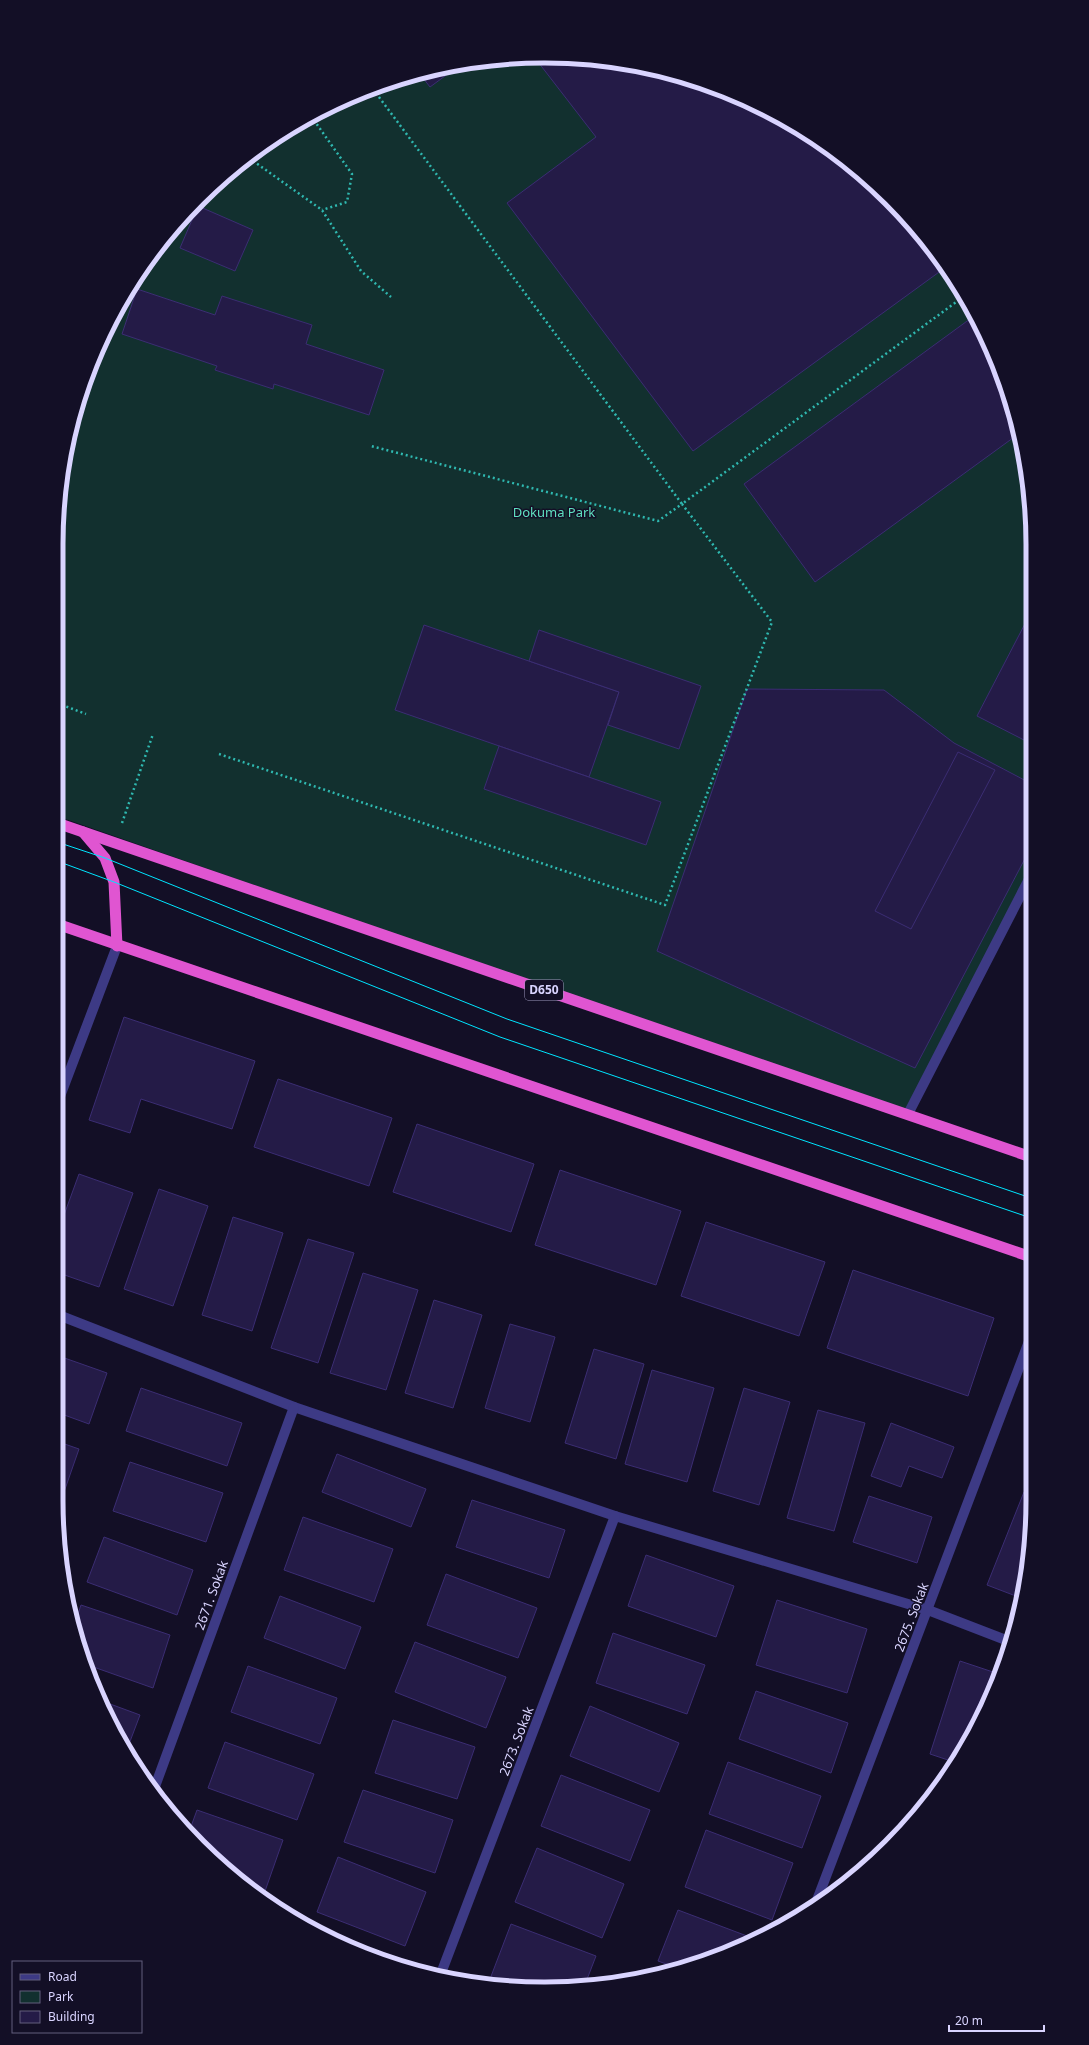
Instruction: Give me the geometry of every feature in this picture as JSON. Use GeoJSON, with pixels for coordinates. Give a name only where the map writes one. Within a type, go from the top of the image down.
{"type":"FeatureCollection","features":[{"type":"Feature","properties":{"kind":"highway","name":"D650"},"geometry":{"type":"LineString","coordinates":[[63,825],[1026,1155]]}},
{"type":"Feature","properties":{"kind":"highway"},"geometry":{"type":"LineString","coordinates":[[83,832],[105,858],[114,882],[117,946]]}},
{"type":"Feature","properties":{"kind":"highway"},"geometry":{"type":"LineString","coordinates":[[63,926],[117,946],[1026,1254]]}},
{"type":"Feature","properties":{"kind":"street"},"geometry":{"type":"LineString","coordinates":[[908,1114],[1026,885]]}},
{"type":"Feature","properties":{"kind":"street"},"geometry":{"type":"LineString","coordinates":[[63,1089],[117,946]]}},
{"type":"Feature","properties":{"kind":"street"},"geometry":{"type":"LineString","coordinates":[[63,1317],[294,1407],[615,1516],[928,1610],[1005,1640]]}},
{"type":"Feature","properties":{"kind":"street","name":"2675. Sokak"},"geometry":{"type":"LineString","coordinates":[[818,1896],[1026,1349]]}},
{"type":"Feature","properties":{"kind":"street","name":"2671. Sokak"},"geometry":{"type":"LineString","coordinates":[[156,1784],[294,1407]]}},
{"type":"Feature","properties":{"kind":"street","name":"2673. Sokak"},"geometry":{"type":"LineString","coordinates":[[442,1971],[615,1516]]}},
{"type":"Feature","properties":{"kind":"path"},"geometry":{"type":"LineString","coordinates":[[219,754],[665,905],[772,622],[682,504],[377,94]]}},
{"type":"Feature","properties":{"kind":"path"},"geometry":{"type":"LineString","coordinates":[[315,122],[352,174],[346,202],[322,210]]}},
{"type":"Feature","properties":{"kind":"path"},"geometry":{"type":"LineString","coordinates":[[253,161],[322,210],[361,271],[391,297]]}},
{"type":"Feature","properties":{"kind":"path"},"geometry":{"type":"LineString","coordinates":[[371,446],[658,521],[959,300]]}},
{"type":"Feature","properties":{"kind":"path"},"geometry":{"type":"LineString","coordinates":[[63,705],[86,714]]}},
{"type":"Feature","properties":{"kind":"path"},"geometry":{"type":"LineString","coordinates":[[116,843],[152,734]]}},
{"type":"Feature","properties":{"kind":"green space","name":"Dokuma Park"},"geometry":{"type":"Polygon","coordinates":[[[544,63],[576,64],[638,72],[669,79],[729,100],[757,113],[812,144],[862,182],[885,204],[907,227],[945,277],[976,332],[989,360],[1010,420],[1022,482],[1026,544],[1026,882],[908,1114],[63,818],[64,513],[72,451],[79,420],[100,360],[113,332],[144,277],[182,227],[204,204],[227,182],[277,144],[332,113],[360,100],[420,79],[451,72],[513,64],[544,63]]]}},
{"type":"Feature","properties":{"kind":"building"},"geometry":{"type":"Polygon","coordinates":[[[539,63],[576,64],[607,67],[669,79],[729,100],[757,113],[812,144],[862,182],[907,227],[941,271],[693,451],[507,203],[596,137],[539,63]]]}},
{"type":"Feature","properties":{"kind":"building"},"geometry":{"type":"Polygon","coordinates":[[[450,72],[430,87],[423,78],[450,72]]]}},
{"type":"Feature","properties":{"kind":"building"},"geometry":{"type":"Polygon","coordinates":[[[201,207],[253,230],[235,271],[180,248],[195,214],[201,207]]]}},
{"type":"Feature","properties":{"kind":"building"},"geometry":{"type":"Polygon","coordinates":[[[137,289],[215,315],[222,296],[312,325],[306,344],[384,370],[369,415],[274,384],[273,389],[215,370],[217,366],[122,334],[137,289]]]}},
{"type":"Feature","properties":{"kind":"building"},"geometry":{"type":"Polygon","coordinates":[[[969,319],[989,360],[1010,420],[1014,437],[815,582],[744,484],[969,319]]]}},
{"type":"Feature","properties":{"kind":"building"},"geometry":{"type":"Polygon","coordinates":[[[1026,622],[1026,736],[1024,740],[977,716],[1026,622]]]}},
{"type":"Feature","properties":{"kind":"building"},"geometry":{"type":"Polygon","coordinates":[[[424,625],[619,692],[589,777],[395,710],[424,625]]]}},
{"type":"Feature","properties":{"kind":"building"},"geometry":{"type":"Polygon","coordinates":[[[539,630],[701,686],[679,749],[608,725],[619,692],[529,661],[539,630]]]}},
{"type":"Feature","properties":{"kind":"building"},"geometry":{"type":"Polygon","coordinates":[[[747,689],[884,690],[954,743],[1026,781],[1026,857],[915,1068],[657,951],[747,689]]]}},
{"type":"Feature","properties":{"kind":"building"},"geometry":{"type":"Polygon","coordinates":[[[499,746],[661,802],[646,845],[484,789],[499,746]]]}},
{"type":"Feature","properties":{"kind":"building"},"geometry":{"type":"Polygon","coordinates":[[[958,752],[995,770],[911,929],[875,911],[958,752]]]}},
{"type":"Feature","properties":{"kind":"building"},"geometry":{"type":"Polygon","coordinates":[[[124,1017],[255,1061],[232,1129],[141,1099],[130,1133],[89,1120],[124,1017]]]}},
{"type":"Feature","properties":{"kind":"building"},"geometry":{"type":"Polygon","coordinates":[[[278,1079],[392,1118],[369,1186],[254,1147],[278,1079]]]}},
{"type":"Feature","properties":{"kind":"building"},"geometry":{"type":"Polygon","coordinates":[[[417,1124],[534,1164],[511,1232],[393,1192],[417,1124]]]}},
{"type":"Feature","properties":{"kind":"building"},"geometry":{"type":"Polygon","coordinates":[[[560,1170],[681,1211],[656,1285],[535,1245],[560,1170]]]}},
{"type":"Feature","properties":{"kind":"building"},"geometry":{"type":"Polygon","coordinates":[[[79,1174],[133,1193],[99,1287],[63,1274],[63,1218],[79,1174]]]}},
{"type":"Feature","properties":{"kind":"building"},"geometry":{"type":"Polygon","coordinates":[[[159,1189],[208,1206],[173,1306],[124,1289],[159,1189]]]}},
{"type":"Feature","properties":{"kind":"building"},"geometry":{"type":"Polygon","coordinates":[[[233,1217],[283,1233],[252,1331],[202,1315],[233,1217]]]}},
{"type":"Feature","properties":{"kind":"building"},"geometry":{"type":"Polygon","coordinates":[[[706,1222],[825,1262],[799,1336],[681,1296],[706,1222]]]}},
{"type":"Feature","properties":{"kind":"building"},"geometry":{"type":"Polygon","coordinates":[[[308,1239],[354,1253],[318,1363],[271,1348],[308,1239]]]}},
{"type":"Feature","properties":{"kind":"building"},"geometry":{"type":"Polygon","coordinates":[[[853,1270],[994,1318],[968,1396],[827,1348],[853,1270]]]}},
{"type":"Feature","properties":{"kind":"building"},"geometry":{"type":"Polygon","coordinates":[[[363,1273],[418,1290],[386,1390],[330,1373],[363,1273]]]}},
{"type":"Feature","properties":{"kind":"building"},"geometry":{"type":"Polygon","coordinates":[[[434,1300],[482,1315],[453,1408],[405,1393],[434,1300]]]}},
{"type":"Feature","properties":{"kind":"building"},"geometry":{"type":"Polygon","coordinates":[[[510,1324],[555,1337],[530,1422],[485,1408],[510,1324]]]}},
{"type":"Feature","properties":{"kind":"building"},"geometry":{"type":"Polygon","coordinates":[[[594,1349],[644,1364],[616,1459],[565,1443],[594,1349]]]}},
{"type":"Feature","properties":{"kind":"building"},"geometry":{"type":"Polygon","coordinates":[[[63,1357],[107,1373],[89,1424],[63,1415],[63,1357]]]}},
{"type":"Feature","properties":{"kind":"building"},"geometry":{"type":"Polygon","coordinates":[[[652,1370],[714,1388],[687,1482],[625,1464],[652,1370]]]}},
{"type":"Feature","properties":{"kind":"building"},"geometry":{"type":"Polygon","coordinates":[[[141,1388],[242,1423],[227,1466],[126,1431],[141,1388]]]}},
{"type":"Feature","properties":{"kind":"building"},"geometry":{"type":"Polygon","coordinates":[[[744,1388],[790,1402],[759,1505],[713,1491],[744,1388]]]}},
{"type":"Feature","properties":{"kind":"building"},"geometry":{"type":"Polygon","coordinates":[[[818,1410],[865,1423],[834,1531],[787,1518],[818,1410]]]}},
{"type":"Feature","properties":{"kind":"building"},"geometry":{"type":"Polygon","coordinates":[[[891,1423],[954,1447],[942,1478],[909,1466],[901,1487],[871,1476],[891,1423]]]}},
{"type":"Feature","properties":{"kind":"building"},"geometry":{"type":"Polygon","coordinates":[[[63,1443],[79,1449],[63,1492],[63,1443]]]}},
{"type":"Feature","properties":{"kind":"building"},"geometry":{"type":"Polygon","coordinates":[[[337,1454],[426,1489],[411,1527],[322,1492],[337,1454]]]}},
{"type":"Feature","properties":{"kind":"building"},"geometry":{"type":"Polygon","coordinates":[[[130,1462],[223,1493],[206,1542],[113,1511],[130,1462]]]}},
{"type":"Feature","properties":{"kind":"building"},"geometry":{"type":"Polygon","coordinates":[[[1024,1492],[1026,1493],[1025,1532],[1016,1596],[987,1585],[1024,1492]]]}},
{"type":"Feature","properties":{"kind":"building"},"geometry":{"type":"Polygon","coordinates":[[[869,1496],[932,1517],[917,1563],[853,1542],[869,1496]]]}},
{"type":"Feature","properties":{"kind":"building"},"geometry":{"type":"Polygon","coordinates":[[[472,1500],[565,1530],[549,1578],[456,1547],[472,1500]]]}},
{"type":"Feature","properties":{"kind":"building"},"geometry":{"type":"Polygon","coordinates":[[[303,1517],[393,1549],[374,1602],[284,1570],[303,1517]]]}},
{"type":"Feature","properties":{"kind":"building"},"geometry":{"type":"Polygon","coordinates":[[[104,1537],[193,1570],[177,1615],[87,1582],[104,1537]]]}},
{"type":"Feature","properties":{"kind":"building"},"geometry":{"type":"Polygon","coordinates":[[[646,1555],[734,1586],[716,1637],[628,1606],[646,1555]]]}},
{"type":"Feature","properties":{"kind":"building"},"geometry":{"type":"Polygon","coordinates":[[[446,1574],[537,1608],[518,1658],[427,1625],[446,1574]]]}},
{"type":"Feature","properties":{"kind":"building"},"geometry":{"type":"Polygon","coordinates":[[[280,1596],[361,1627],[345,1669],[264,1638],[280,1596]]]}},
{"type":"Feature","properties":{"kind":"building"},"geometry":{"type":"Polygon","coordinates":[[[777,1600],[867,1629],[847,1693],[756,1665],[777,1600]]]}},
{"type":"Feature","properties":{"kind":"building"},"geometry":{"type":"Polygon","coordinates":[[[81,1605],[170,1635],[153,1688],[93,1667],[77,1617],[81,1605]]]}},
{"type":"Feature","properties":{"kind":"building"},"geometry":{"type":"Polygon","coordinates":[[[613,1633],[705,1665],[687,1714],[596,1683],[613,1633]]]}},
{"type":"Feature","properties":{"kind":"building"},"geometry":{"type":"Polygon","coordinates":[[[415,1642],[506,1677],[486,1728],[395,1692],[415,1642]]]}},
{"type":"Feature","properties":{"kind":"building"},"geometry":{"type":"Polygon","coordinates":[[[960,1661],[994,1672],[976,1713],[949,1760],[930,1754],[960,1661]]]}},
{"type":"Feature","properties":{"kind":"building"},"geometry":{"type":"Polygon","coordinates":[[[248,1666],[337,1698],[320,1744],[231,1712],[248,1666]]]}},
{"type":"Feature","properties":{"kind":"building"},"geometry":{"type":"Polygon","coordinates":[[[756,1691],[848,1723],[831,1773],[739,1739],[756,1691]]]}},
{"type":"Feature","properties":{"kind":"building"},"geometry":{"type":"Polygon","coordinates":[[[109,1703],[140,1715],[129,1743],[109,1703]]]}},
{"type":"Feature","properties":{"kind":"building"},"geometry":{"type":"Polygon","coordinates":[[[590,1706],[679,1743],[659,1792],[570,1756],[590,1706]]]}},
{"type":"Feature","properties":{"kind":"building"},"geometry":{"type":"Polygon","coordinates":[[[393,1720],[475,1747],[457,1799],[375,1773],[393,1720]]]}},
{"type":"Feature","properties":{"kind":"building"},"geometry":{"type":"Polygon","coordinates":[[[225,1742],[314,1774],[297,1820],[208,1788],[225,1742]]]}},
{"type":"Feature","properties":{"kind":"building"},"geometry":{"type":"Polygon","coordinates":[[[728,1762],[821,1796],[802,1848],[709,1814],[728,1762]]]}},
{"type":"Feature","properties":{"kind":"building"},"geometry":{"type":"Polygon","coordinates":[[[561,1775],[650,1810],[630,1861],[541,1826],[561,1775]]]}},
{"type":"Feature","properties":{"kind":"building"},"geometry":{"type":"Polygon","coordinates":[[[363,1790],[453,1820],[435,1873],[344,1842],[363,1790]]]}},
{"type":"Feature","properties":{"kind":"building"},"geometry":{"type":"Polygon","coordinates":[[[197,1810],[283,1840],[265,1892],[227,1863],[191,1827],[197,1810]]]}},
{"type":"Feature","properties":{"kind":"building"},"geometry":{"type":"Polygon","coordinates":[[[706,1830],[793,1863],[772,1920],[685,1887],[706,1830]]]}},
{"type":"Feature","properties":{"kind":"building"},"geometry":{"type":"Polygon","coordinates":[[[537,1848],[624,1884],[602,1938],[515,1902],[537,1848]]]}},
{"type":"Feature","properties":{"kind":"building"},"geometry":{"type":"Polygon","coordinates":[[[338,1857],[426,1892],[405,1946],[317,1912],[338,1857]]]}},
{"type":"Feature","properties":{"kind":"building"},"geometry":{"type":"Polygon","coordinates":[[[678,1910],[748,1936],[729,1945],[670,1966],[658,1961],[678,1910]]]}},
{"type":"Feature","properties":{"kind":"building"},"geometry":{"type":"Polygon","coordinates":[[[511,1924],[596,1956],[587,1980],[544,1982],[490,1979],[511,1924]]]}},
{"type":"Feature","properties":{"kind":"tram line"},"geometry":{"type":"LineString","coordinates":[[63,844],[105,858],[507,1019],[1026,1196]]}},
{"type":"Feature","properties":{"kind":"tram line"},"geometry":{"type":"LineString","coordinates":[[63,863],[114,882],[500,1037],[1026,1216]]}}]}
